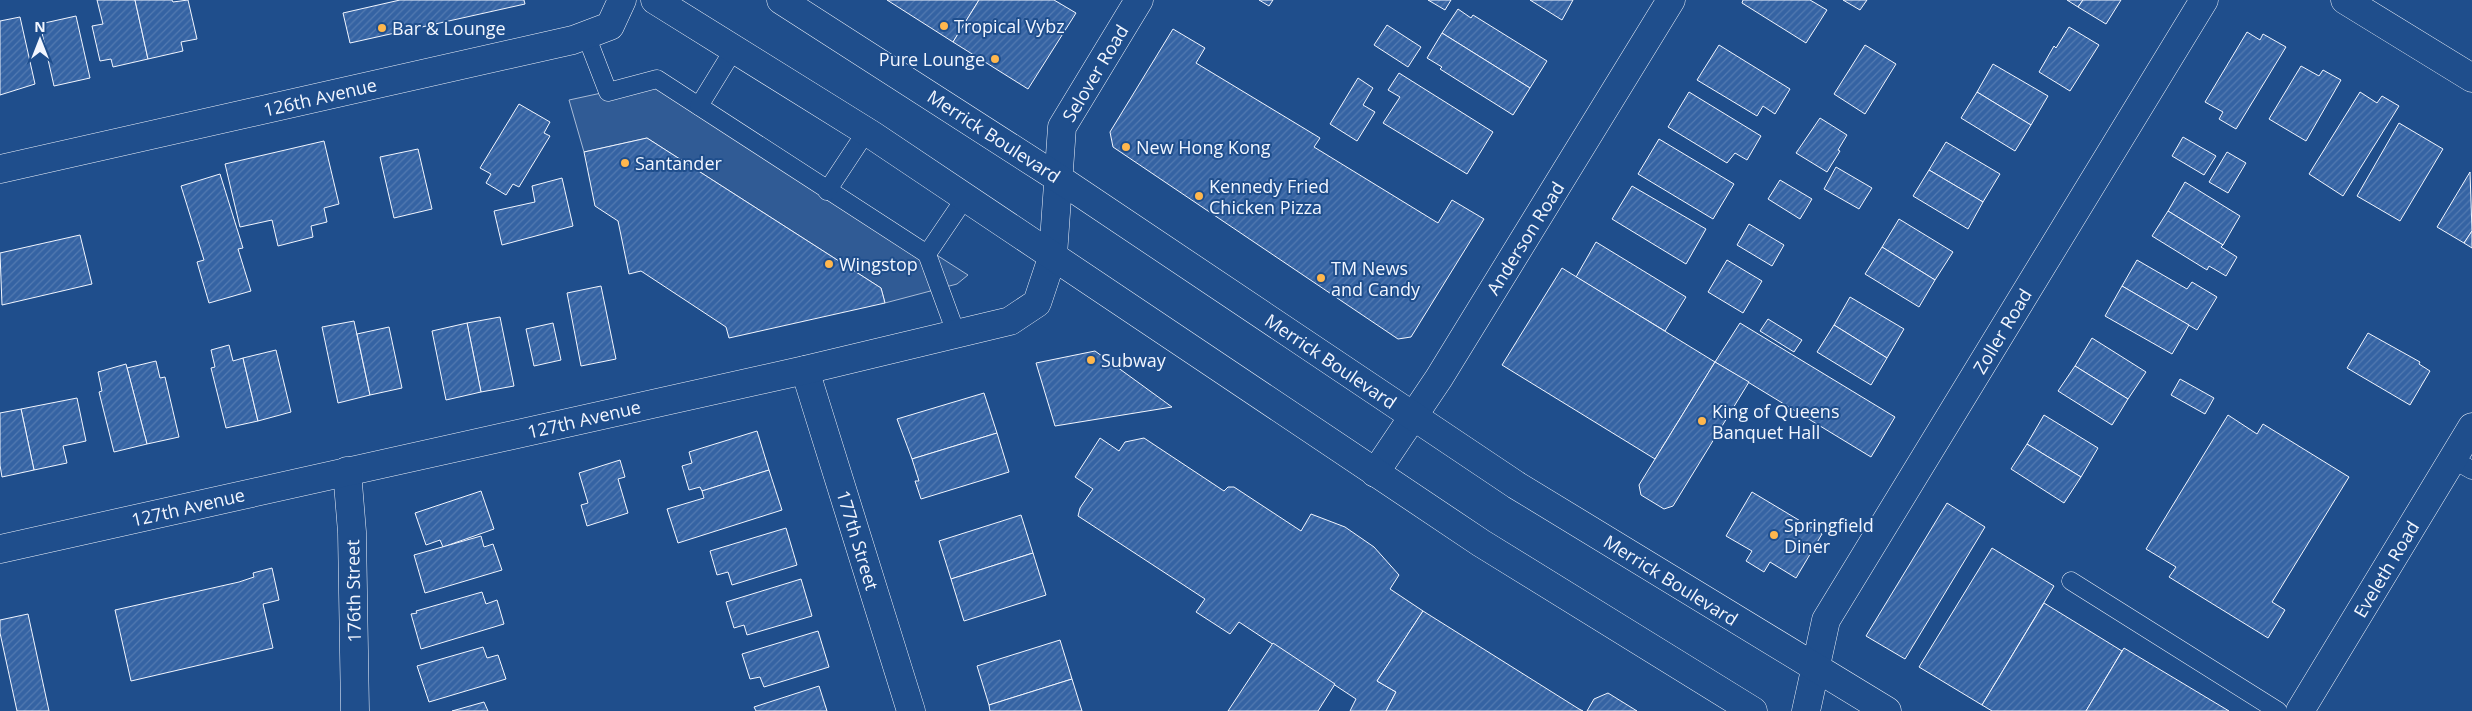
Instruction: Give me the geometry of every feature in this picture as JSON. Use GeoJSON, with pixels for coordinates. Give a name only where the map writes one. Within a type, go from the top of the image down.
{"type":"FeatureCollection","features":[{"type":"Feature","properties":{"kind":"street","name":"126th Avenue"},"geometry":{"type":"LineString","coordinates":[[0,169],[572,40],[610,26],[622,0]]}},
{"type":"Feature","properties":{"kind":"street"},"geometry":{"type":"LineString","coordinates":[[655,0],[866,132],[1053,255],[1481,543],[1752,711]]}},
{"type":"Feature","properties":{"kind":"street","name":"Merrick Boulevard"},"geometry":{"type":"LineString","coordinates":[[781,0],[1058,178],[1516,485],[1887,711]]}},
{"type":"Feature","properties":{"kind":"street","name":"Selover Road"},"geometry":{"type":"LineString","coordinates":[[1058,178],[1062,127],[1139,0]]}},
{"type":"Feature","properties":{"kind":"street","name":"Anderson Road"},"geometry":{"type":"LineString","coordinates":[[1375,473],[1414,416],[1671,0]]}},
{"type":"Feature","properties":{"kind":"street","name":"Zoller Road"},"geometry":{"type":"LineString","coordinates":[[1806,711],[1826,620],[2204,0]]}},
{"type":"Feature","properties":{"kind":"street"},"geometry":{"type":"LineString","coordinates":[[2345,0],[2472,78]]}},
{"type":"Feature","properties":{"kind":"street","name":"127th Avenue"},"geometry":{"type":"LineString","coordinates":[[0,549],[805,370],[956,332],[1010,321],[1038,303],[1053,255],[1058,178]]}},
{"type":"Feature","properties":{"kind":"street","name":"177th Street"},"geometry":{"type":"LineString","coordinates":[[805,370],[911,711]]}},
{"type":"Feature","properties":{"kind":"street","name":"Eveleth Road"},"geometry":{"type":"LineString","coordinates":[[2300,711],[2462,465],[2472,427]]}},
{"type":"Feature","properties":{"kind":"street","name":"176th Street"},"geometry":{"type":"LineString","coordinates":[[347,472],[352,532],[355,711]]}},
{"type":"Feature","properties":{"kind":"lane"},"geometry":{"type":"LineString","coordinates":[[586,35],[608,92],[657,79],[827,191],[927,254],[956,332]]}},
{"type":"Feature","properties":{"kind":"lane"},"geometry":{"type":"LineString","coordinates":[[699,106],[734,49]]}},
{"type":"Feature","properties":{"kind":"lane"},"geometry":{"type":"LineString","coordinates":[[827,191],[866,132]]}},
{"type":"Feature","properties":{"kind":"lane"},"geometry":{"type":"LineString","coordinates":[[927,254],[965,198]]}},
{"type":"Feature","properties":{"kind":"lane"},"geometry":{"type":"LineString","coordinates":[[2072,581],[2278,711]]}},
{"type":"Feature","properties":{"kind":"shaded area"},"geometry":{"type":"Polygon","coordinates":[[[662,80],[968,275],[957,284],[885,303],[881,288],[647,138],[584,152],[569,100],[662,80]]]}},
{"type":"Feature","properties":{"kind":"building"},"geometry":{"type":"Polygon","coordinates":[[[97,0],[135,0],[148,59],[113,67],[111,59],[100,61],[92,26],[103,24],[97,0]]]}},
{"type":"Feature","properties":{"kind":"building"},"geometry":{"type":"Polygon","coordinates":[[[135,0],[172,0],[173,2],[188,0],[197,39],[181,42],[183,51],[148,59],[135,0]]]}},
{"type":"Feature","properties":{"kind":"building","name":"Bar & Lounge"},"geometry":{"type":"Polygon","coordinates":[[[400,0],[524,0],[525,4],[350,43],[343,13],[400,0]]]}},
{"type":"Feature","properties":{"kind":"building"},"geometry":{"type":"Polygon","coordinates":[[[887,0],[979,0],[953,42],[887,0]]]}},
{"type":"Feature","properties":{"kind":"building"},"geometry":{"type":"Polygon","coordinates":[[[979,0],[1054,0],[1076,13],[1028,89],[953,42],[979,0]]]}},
{"type":"Feature","properties":{"kind":"building"},"geometry":{"type":"Polygon","coordinates":[[[1259,0],[1273,0],[1269,6],[1259,0]]]}},
{"type":"Feature","properties":{"kind":"building"},"geometry":{"type":"Polygon","coordinates":[[[1428,0],[1451,0],[1445,10],[1428,0]]]}},
{"type":"Feature","properties":{"kind":"building"},"geometry":{"type":"Polygon","coordinates":[[[1530,0],[1573,0],[1562,20],[1530,0]]]}},
{"type":"Feature","properties":{"kind":"building"},"geometry":{"type":"Polygon","coordinates":[[[1743,0],[1810,0],[1827,10],[1806,43],[1742,3],[1743,0]]]}},
{"type":"Feature","properties":{"kind":"building"},"geometry":{"type":"Polygon","coordinates":[[[1843,0],[1867,0],[1860,10],[1843,0]]]}},
{"type":"Feature","properties":{"kind":"building"},"geometry":{"type":"Polygon","coordinates":[[[2067,0],[2083,0],[2078,7],[2067,0]]]}},
{"type":"Feature","properties":{"kind":"building"},"geometry":{"type":"Polygon","coordinates":[[[2083,0],[2121,0],[2106,24],[2078,7],[2083,0]]]}},
{"type":"Feature","properties":{"kind":"building"},"geometry":{"type":"Polygon","coordinates":[[[1458,9],[1471,18],[1473,15],[1547,61],[1530,88],[1442,33],[1458,9]]]}},
{"type":"Feature","properties":{"kind":"building"},"geometry":{"type":"Polygon","coordinates":[[[76,16],[90,78],[54,86],[40,24],[76,16]]]}},
{"type":"Feature","properties":{"kind":"building"},"geometry":{"type":"Polygon","coordinates":[[[20,17],[35,84],[0,95],[0,21],[20,17]]]}},
{"type":"Feature","properties":{"kind":"building"},"geometry":{"type":"Polygon","coordinates":[[[1387,25],[1421,47],[1408,67],[1374,45],[1387,25]]]}},
{"type":"Feature","properties":{"kind":"building"},"geometry":{"type":"Polygon","coordinates":[[[2069,27],[2099,45],[2070,91],[2039,72],[2054,46],[2056,48],[2069,27]]]}},
{"type":"Feature","properties":{"kind":"building"},"geometry":{"type":"Polygon","coordinates":[[[1173,29],[1205,48],[1196,63],[1320,138],[1314,147],[1438,223],[1452,200],[1484,219],[1411,337],[1398,339],[1113,147],[1110,132],[1173,29]]]}},
{"type":"Feature","properties":{"kind":"building"},"geometry":{"type":"Polygon","coordinates":[[[2247,32],[2260,40],[2263,34],[2286,47],[2236,129],[2219,119],[2223,112],[2205,102],[2247,32]]]}},
{"type":"Feature","properties":{"kind":"building"},"geometry":{"type":"Polygon","coordinates":[[[1442,33],[1530,88],[1513,115],[1440,69],[1442,67],[1427,58],[1442,33]]]}},
{"type":"Feature","properties":{"kind":"building"},"geometry":{"type":"Polygon","coordinates":[[[1719,45],[1790,89],[1775,114],[1763,106],[1757,116],[1697,80],[1719,45]]]}},
{"type":"Feature","properties":{"kind":"building"},"geometry":{"type":"Polygon","coordinates":[[[1865,45],[1896,64],[1865,114],[1834,94],[1865,45]]]}},
{"type":"Feature","properties":{"kind":"building"},"geometry":{"type":"Polygon","coordinates":[[[1993,64],[2048,96],[2031,125],[1977,92],[1993,64]]]}},
{"type":"Feature","properties":{"kind":"building"},"geometry":{"type":"Polygon","coordinates":[[[2301,66],[2319,76],[2323,70],[2341,80],[2306,141],[2269,119],[2301,66]]]}},
{"type":"Feature","properties":{"kind":"building"},"geometry":{"type":"Polygon","coordinates":[[[1399,73],[1493,132],[1467,174],[1383,123],[1400,97],[1388,90],[1399,73]]]}},
{"type":"Feature","properties":{"kind":"building"},"geometry":{"type":"Polygon","coordinates":[[[1358,78],[1373,88],[1363,105],[1375,112],[1357,141],[1330,124],[1358,78]]]}},
{"type":"Feature","properties":{"kind":"building"},"geometry":{"type":"Polygon","coordinates":[[[1689,92],[1761,136],[1747,160],[1735,153],[1727,163],[1668,127],[1689,92]]]}},
{"type":"Feature","properties":{"kind":"building"},"geometry":{"type":"Polygon","coordinates":[[[1977,92],[2031,125],[2015,151],[1961,118],[1977,92]]]}},
{"type":"Feature","properties":{"kind":"building"},"geometry":{"type":"Polygon","coordinates":[[[2360,92],[2377,103],[2382,96],[2399,106],[2343,196],[2309,174],[2360,92]]]}},
{"type":"Feature","properties":{"kind":"building"},"geometry":{"type":"Polygon","coordinates":[[[519,104],[550,122],[544,133],[550,136],[519,187],[513,184],[506,195],[486,183],[491,174],[480,168],[519,104]]]}},
{"type":"Feature","properties":{"kind":"building"},"geometry":{"type":"Polygon","coordinates":[[[1820,118],[1847,135],[1827,172],[1796,153],[1820,118]]]}},
{"type":"Feature","properties":{"kind":"building"},"geometry":{"type":"Polygon","coordinates":[[[2399,123],[2443,149],[2400,221],[2357,196],[2399,123]]]}},
{"type":"Feature","properties":{"kind":"building"},"geometry":{"type":"Polygon","coordinates":[[[2183,137],[2216,156],[2204,175],[2172,156],[2183,137]]]}},
{"type":"Feature","properties":{"kind":"building"},"geometry":{"type":"Polygon","coordinates":[[[647,138],[881,288],[885,303],[729,338],[726,327],[641,271],[629,274],[618,221],[595,206],[584,152],[647,138]]]}},
{"type":"Feature","properties":{"kind":"building"},"geometry":{"type":"Polygon","coordinates":[[[1659,139],[1734,184],[1713,219],[1638,174],[1659,139]]]}},
{"type":"Feature","properties":{"kind":"building"},"geometry":{"type":"Polygon","coordinates":[[[324,141],[339,204],[324,208],[327,222],[311,226],[313,237],[278,246],[272,220],[240,227],[225,164],[324,141]]]}},
{"type":"Feature","properties":{"kind":"building"},"geometry":{"type":"Polygon","coordinates":[[[1946,142],[2000,174],[1983,202],[1929,170],[1946,142]]]}},
{"type":"Feature","properties":{"kind":"building"},"geometry":{"type":"Polygon","coordinates":[[[418,149],[432,209],[394,218],[380,157],[418,149]]]}},
{"type":"Feature","properties":{"kind":"building"},"geometry":{"type":"Polygon","coordinates":[[[2227,152],[2246,163],[2228,193],[2209,182],[2227,152]]]}},
{"type":"Feature","properties":{"kind":"building"},"geometry":{"type":"Polygon","coordinates":[[[1836,167],[1872,188],[1859,209],[1824,189],[1836,167]]]}},
{"type":"Feature","properties":{"kind":"building"},"geometry":{"type":"Polygon","coordinates":[[[1929,170],[1983,202],[1968,229],[1913,196],[1929,170]]]}},
{"type":"Feature","properties":{"kind":"building"},"geometry":{"type":"Polygon","coordinates":[[[2470,172],[2472,231],[2464,243],[2437,227],[2470,172]]]}},
{"type":"Feature","properties":{"kind":"building"},"geometry":{"type":"Polygon","coordinates":[[[220,174],[243,248],[238,249],[251,291],[209,303],[197,262],[204,260],[181,186],[220,174]]]}},
{"type":"Feature","properties":{"kind":"building"},"geometry":{"type":"Polygon","coordinates":[[[562,178],[573,226],[502,245],[494,211],[535,202],[532,186],[562,178]]]}},
{"type":"Feature","properties":{"kind":"building"},"geometry":{"type":"Polygon","coordinates":[[[1780,180],[1812,199],[1800,219],[1768,199],[1780,180]]]}},
{"type":"Feature","properties":{"kind":"building"},"geometry":{"type":"Polygon","coordinates":[[[2185,182],[2240,216],[2223,245],[2168,211],[2185,182]]]}},
{"type":"Feature","properties":{"kind":"building"},"geometry":{"type":"Polygon","coordinates":[[[1632,186],[1706,229],[1686,264],[1612,219],[1632,186]]]}},
{"type":"Feature","properties":{"kind":"building"},"geometry":{"type":"Polygon","coordinates":[[[2168,211],[2223,245],[2221,247],[2237,257],[2226,276],[2209,266],[2207,270],[2152,236],[2168,211]]]}},
{"type":"Feature","properties":{"kind":"building"},"geometry":{"type":"Polygon","coordinates":[[[1899,219],[1953,252],[1935,280],[1882,247],[1899,219]]]}},
{"type":"Feature","properties":{"kind":"building"},"geometry":{"type":"Polygon","coordinates":[[[1749,224],[1784,245],[1772,266],[1737,245],[1749,224]]]}},
{"type":"Feature","properties":{"kind":"building"},"geometry":{"type":"Polygon","coordinates":[[[2472,231],[2472,248],[2464,243],[2472,231]]]}},
{"type":"Feature","properties":{"kind":"building"},"geometry":{"type":"Polygon","coordinates":[[[80,235],[92,284],[2,305],[0,253],[80,235]]]}},
{"type":"Feature","properties":{"kind":"building"},"geometry":{"type":"Polygon","coordinates":[[[1596,242],[1686,297],[1665,331],[1576,277],[1596,242]]]}},
{"type":"Feature","properties":{"kind":"building"},"geometry":{"type":"Polygon","coordinates":[[[1882,247],[1935,280],[1919,307],[1865,274],[1882,247]]]}},
{"type":"Feature","properties":{"kind":"building"},"geometry":{"type":"Polygon","coordinates":[[[1727,260],[1762,281],[1743,313],[1708,292],[1727,260]]]}},
{"type":"Feature","properties":{"kind":"building"},"geometry":{"type":"Polygon","coordinates":[[[2137,260],[2187,289],[2192,282],[2217,297],[2197,330],[2122,286],[2137,260]]]}},
{"type":"Feature","properties":{"kind":"building"},"geometry":{"type":"Polygon","coordinates":[[[1562,268],[1715,362],[1655,459],[1502,365],[1562,268]]]}},
{"type":"Feature","properties":{"kind":"building"},"geometry":{"type":"Polygon","coordinates":[[[601,286],[616,359],[581,366],[567,293],[601,286]]]}},
{"type":"Feature","properties":{"kind":"building"},"geometry":{"type":"Polygon","coordinates":[[[2122,286],[2189,325],[2172,354],[2105,316],[2122,286]]]}},
{"type":"Feature","properties":{"kind":"building"},"geometry":{"type":"Polygon","coordinates":[[[1850,297],[1904,329],[1887,358],[1834,325],[1850,297]]]}},
{"type":"Feature","properties":{"kind":"building"},"geometry":{"type":"Polygon","coordinates":[[[500,317],[514,386],[481,392],[467,323],[500,317]]]}},
{"type":"Feature","properties":{"kind":"building"},"geometry":{"type":"Polygon","coordinates":[[[1768,319],[1802,340],[1794,352],[1760,331],[1768,319]]]}},
{"type":"Feature","properties":{"kind":"building"},"geometry":{"type":"Polygon","coordinates":[[[354,321],[370,395],[338,403],[322,327],[354,321]]]}},
{"type":"Feature","properties":{"kind":"building"},"geometry":{"type":"Polygon","coordinates":[[[467,323],[481,392],[446,400],[432,331],[467,323]]]}},
{"type":"Feature","properties":{"kind":"building"},"geometry":{"type":"Polygon","coordinates":[[[553,323],[561,360],[534,366],[526,329],[553,323]]]}},
{"type":"Feature","properties":{"kind":"building"},"geometry":{"type":"Polygon","coordinates":[[[1740,323],[1895,417],[1871,457],[1715,362],[1740,323]]]}},
{"type":"Feature","properties":{"kind":"building"},"geometry":{"type":"Polygon","coordinates":[[[1834,325],[1887,358],[1871,385],[1817,352],[1834,325]]]}},
{"type":"Feature","properties":{"kind":"building"},"geometry":{"type":"Polygon","coordinates":[[[389,327],[402,388],[370,395],[357,334],[389,327]]]}},
{"type":"Feature","properties":{"kind":"building"},"geometry":{"type":"Polygon","coordinates":[[[2368,333],[2420,362],[2419,364],[2430,371],[2410,405],[2347,368],[2368,333]]]}},
{"type":"Feature","properties":{"kind":"building"},"geometry":{"type":"Polygon","coordinates":[[[2092,338],[2146,372],[2128,399],[2075,366],[2092,338]]]}},
{"type":"Feature","properties":{"kind":"building"},"geometry":{"type":"Polygon","coordinates":[[[229,345],[233,361],[243,358],[258,421],[226,428],[211,368],[215,367],[211,350],[229,345]]]}},
{"type":"Feature","properties":{"kind":"building"},"geometry":{"type":"Polygon","coordinates":[[[276,350],[291,412],[258,421],[243,358],[276,350]]]}},
{"type":"Feature","properties":{"kind":"building"},"geometry":{"type":"Polygon","coordinates":[[[1095,351],[1172,407],[1055,426],[1036,363],[1095,351]]]}},
{"type":"Feature","properties":{"kind":"building"},"geometry":{"type":"Polygon","coordinates":[[[156,361],[160,378],[165,377],[179,437],[147,444],[127,368],[156,361]]]}},
{"type":"Feature","properties":{"kind":"building","name":"King of Queens Banquet Hall"},"geometry":{"type":"Polygon","coordinates":[[[1715,362],[1749,382],[1673,506],[1664,509],[1641,495],[1639,485],[1715,362]]]}},
{"type":"Feature","properties":{"kind":"building"},"geometry":{"type":"Polygon","coordinates":[[[126,364],[147,444],[114,452],[99,392],[102,391],[98,372],[126,364]]]}},
{"type":"Feature","properties":{"kind":"building"},"geometry":{"type":"Polygon","coordinates":[[[2075,366],[2128,399],[2112,425],[2058,391],[2075,366]]]}},
{"type":"Feature","properties":{"kind":"building"},"geometry":{"type":"Polygon","coordinates":[[[2180,379],[2214,398],[2205,414],[2171,395],[2180,379]]]}},
{"type":"Feature","properties":{"kind":"building"},"geometry":{"type":"Polygon","coordinates":[[[984,393],[997,433],[912,459],[897,419],[984,393]]]}},
{"type":"Feature","properties":{"kind":"building"},"geometry":{"type":"Polygon","coordinates":[[[77,398],[86,441],[63,446],[67,463],[34,470],[21,409],[77,398]]]}},
{"type":"Feature","properties":{"kind":"building"},"geometry":{"type":"Polygon","coordinates":[[[21,409],[34,470],[2,477],[0,465],[0,413],[21,409]]]}},
{"type":"Feature","properties":{"kind":"building"},"geometry":{"type":"Polygon","coordinates":[[[2044,415],[2098,448],[2081,477],[2027,444],[2044,415]]]}},
{"type":"Feature","properties":{"kind":"building"},"geometry":{"type":"Polygon","coordinates":[[[2228,415],[2257,434],[2263,424],[2349,477],[2272,602],[2285,610],[2268,638],[2169,577],[2176,567],[2146,549],[2228,415]]]}},
{"type":"Feature","properties":{"kind":"building"},"geometry":{"type":"Polygon","coordinates":[[[757,431],[769,470],[702,491],[700,487],[689,490],[682,466],[692,463],[689,452],[757,431]]]}},
{"type":"Feature","properties":{"kind":"building"},"geometry":{"type":"Polygon","coordinates":[[[997,433],[1009,472],[921,499],[915,481],[919,481],[912,459],[997,433]]]}},
{"type":"Feature","properties":{"kind":"building"},"geometry":{"type":"Polygon","coordinates":[[[1100,438],[1119,451],[1125,442],[1144,438],[1224,491],[1228,487],[1234,487],[1301,531],[1311,514],[1345,527],[1374,547],[1399,575],[1390,589],[1423,611],[1377,681],[1396,692],[1386,711],[1350,711],[1356,699],[1239,622],[1230,634],[1196,612],[1205,599],[1078,516],[1080,508],[1093,489],[1075,477],[1100,438]]]}},
{"type":"Feature","properties":{"kind":"building"},"geometry":{"type":"Polygon","coordinates":[[[2027,444],[2081,477],[2064,503],[2011,469],[2027,444]]]}},
{"type":"Feature","properties":{"kind":"building"},"geometry":{"type":"Polygon","coordinates":[[[620,460],[625,477],[618,479],[628,513],[587,526],[581,505],[588,503],[579,473],[620,460]]]}},
{"type":"Feature","properties":{"kind":"building"},"geometry":{"type":"Polygon","coordinates":[[[769,470],[782,510],[678,543],[667,509],[704,498],[702,491],[769,470]]]}},
{"type":"Feature","properties":{"kind":"building"},"geometry":{"type":"Polygon","coordinates":[[[481,491],[494,529],[443,547],[440,540],[426,545],[415,513],[481,491]]]}},
{"type":"Feature","properties":{"kind":"building","name":"Springfield Diner"},"geometry":{"type":"Polygon","coordinates":[[[1752,492],[1822,534],[1796,578],[1770,562],[1764,572],[1746,561],[1752,551],[1726,536],[1752,492]]]}},
{"type":"Feature","properties":{"kind":"building"},"geometry":{"type":"Polygon","coordinates":[[[1947,503],[1985,527],[1905,659],[1866,636],[1947,503]]]}},
{"type":"Feature","properties":{"kind":"building"},"geometry":{"type":"Polygon","coordinates":[[[1021,515],[1033,553],[951,579],[939,541],[1021,515]]]}},
{"type":"Feature","properties":{"kind":"building"},"geometry":{"type":"Polygon","coordinates":[[[786,528],[797,565],[732,585],[728,572],[717,575],[710,551],[786,528]]]}},
{"type":"Feature","properties":{"kind":"building"},"geometry":{"type":"Polygon","coordinates":[[[481,536],[484,547],[493,544],[502,570],[425,593],[414,555],[481,536]]]}},
{"type":"Feature","properties":{"kind":"building"},"geometry":{"type":"Polygon","coordinates":[[[1992,548],[2054,586],[1982,705],[1919,667],[1992,548]]]}},
{"type":"Feature","properties":{"kind":"building"},"geometry":{"type":"Polygon","coordinates":[[[1033,553],[1046,595],[964,621],[951,579],[1033,553]]]}},
{"type":"Feature","properties":{"kind":"building"},"geometry":{"type":"Polygon","coordinates":[[[272,568],[279,600],[263,604],[273,648],[131,681],[115,610],[239,582],[254,577],[253,573],[272,568]]]}},
{"type":"Feature","properties":{"kind":"building"},"geometry":{"type":"Polygon","coordinates":[[[801,579],[812,616],[747,635],[744,625],[734,628],[726,602],[801,579]]]}},
{"type":"Feature","properties":{"kind":"building"},"geometry":{"type":"Polygon","coordinates":[[[482,592],[486,604],[497,600],[504,624],[421,649],[411,614],[482,592]]]}},
{"type":"Feature","properties":{"kind":"building"},"geometry":{"type":"Polygon","coordinates":[[[2044,603],[2122,651],[2086,711],[1992,711],[1982,705],[2044,603]]]}},
{"type":"Feature","properties":{"kind":"building"},"geometry":{"type":"Polygon","coordinates":[[[1423,611],[1583,711],[1386,711],[1396,692],[1377,681],[1423,611]]]}},
{"type":"Feature","properties":{"kind":"building"},"geometry":{"type":"Polygon","coordinates":[[[28,614],[49,711],[17,711],[0,633],[0,620],[28,614]]]}},
{"type":"Feature","properties":{"kind":"building"},"geometry":{"type":"Polygon","coordinates":[[[818,631],[829,667],[764,687],[760,677],[750,679],[742,654],[818,631]]]}},
{"type":"Feature","properties":{"kind":"building"},"geometry":{"type":"Polygon","coordinates":[[[1060,640],[1072,679],[989,705],[977,666],[1060,640]]]}},
{"type":"Feature","properties":{"kind":"building"},"geometry":{"type":"Polygon","coordinates":[[[1273,643],[1335,684],[1318,711],[1228,711],[1273,643]]]}},
{"type":"Feature","properties":{"kind":"building"},"geometry":{"type":"Polygon","coordinates":[[[483,647],[487,658],[498,655],[506,679],[429,702],[417,666],[483,647]]]}},
{"type":"Feature","properties":{"kind":"building"},"geometry":{"type":"Polygon","coordinates":[[[2124,648],[2229,711],[2086,711],[2124,648]]]}},
{"type":"Feature","properties":{"kind":"building"},"geometry":{"type":"Polygon","coordinates":[[[1072,679],[1082,711],[990,711],[989,705],[1072,679]]]}},
{"type":"Feature","properties":{"kind":"building"},"geometry":{"type":"Polygon","coordinates":[[[819,686],[827,711],[756,711],[754,707],[819,686]]]}},
{"type":"Feature","properties":{"kind":"building"},"geometry":{"type":"Polygon","coordinates":[[[1608,693],[1637,711],[1587,711],[1594,699],[1608,693]]]}},
{"type":"Feature","properties":{"kind":"building"},"geometry":{"type":"Polygon","coordinates":[[[484,702],[488,711],[452,711],[484,702]]]}},
{"type":"Feature","properties":{"kind":"place","name":"Tropical Vybz"},"geometry":{"type":"Point","coordinates":[944,26]}},
{"type":"Feature","properties":{"kind":"place","name":"Bar & Lounge"},"geometry":{"type":"Point","coordinates":[382,28]}},
{"type":"Feature","properties":{"kind":"place","name":"Pure Lounge"},"geometry":{"type":"Point","coordinates":[995,59]}},
{"type":"Feature","properties":{"kind":"place","name":"New Hong Kong"},"geometry":{"type":"Point","coordinates":[1126,147]}},
{"type":"Feature","properties":{"kind":"place","name":"Santander"},"geometry":{"type":"Point","coordinates":[625,163]}},
{"type":"Feature","properties":{"kind":"place","name":"Kennedy Fried Chicken Pizza"},"geometry":{"type":"Point","coordinates":[1199,196]}},
{"type":"Feature","properties":{"kind":"place","name":"Wingstop"},"geometry":{"type":"Point","coordinates":[829,264]}},
{"type":"Feature","properties":{"kind":"place","name":"TM News and Candy"},"geometry":{"type":"Point","coordinates":[1321,278]}},
{"type":"Feature","properties":{"kind":"place","name":"Subway"},"geometry":{"type":"Point","coordinates":[1091,360]}},
{"type":"Feature","properties":{"kind":"place","name":"King of Queens Banquet Hall"},"geometry":{"type":"Point","coordinates":[1702,421]}},
{"type":"Feature","properties":{"kind":"place","name":"Springfield Diner"},"geometry":{"type":"Point","coordinates":[1774,535]}}]}
